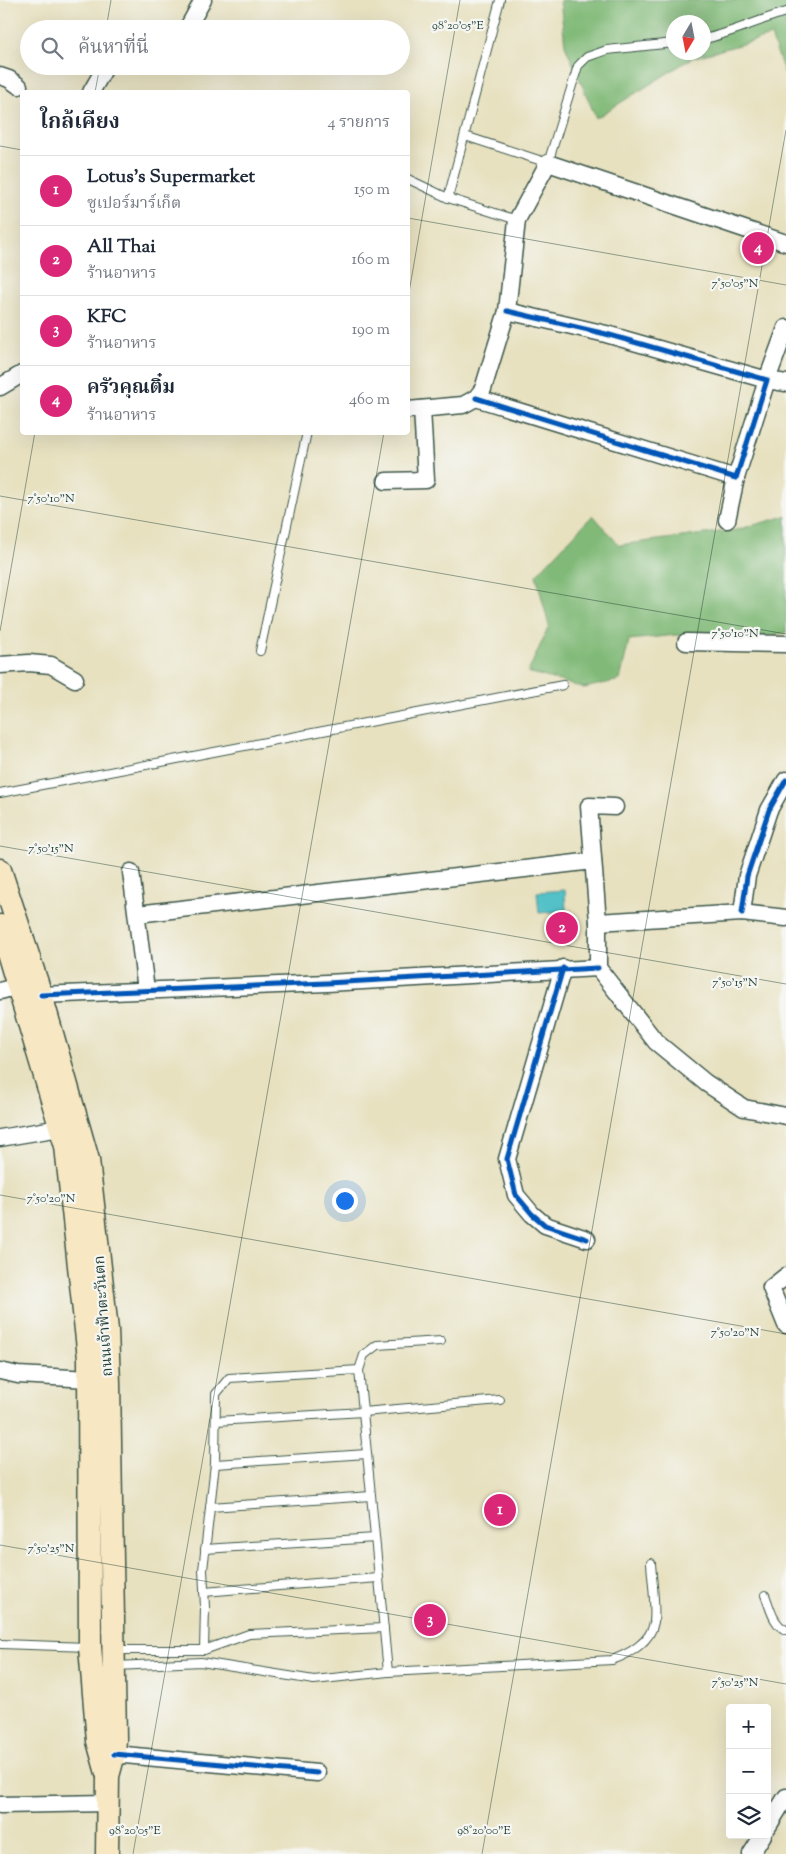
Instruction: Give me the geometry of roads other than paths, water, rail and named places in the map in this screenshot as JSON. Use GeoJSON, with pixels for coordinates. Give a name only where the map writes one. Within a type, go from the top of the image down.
{"type":"FeatureCollection","features":[{"type":"Feature","properties":{"kind":"main road","name":"ถนนเจ้าฟ้าตะวันตก"},"geometry":{"type":"LineString","coordinates":[[0,870],[41,995],[88,1160],[107,1330],[114,1658],[114,1754],[108,1776],[107,1854]]}},
{"type":"Feature","properties":{"kind":"main road","name":"ถนนเจ้าฟ้าตะวันตก"},"geometry":{"type":"LineString","coordinates":[[1,930],[9,989],[66,1146],[89,1358],[90,1647],[98,1741],[108,1776]]}},
{"type":"Feature","properties":{"kind":"street"},"geometry":{"type":"LineString","coordinates":[[192,20],[203,0]]}},
{"type":"Feature","properties":{"kind":"street"},"geometry":{"type":"LineString","coordinates":[[92,90],[101,75]]}},
{"type":"Feature","properties":{"kind":"street"},"geometry":{"type":"LineString","coordinates":[[0,76],[9,79],[18,86]]}},
{"type":"Feature","properties":{"kind":"street"},"geometry":{"type":"LineString","coordinates":[[386,481],[426,480],[415,409],[463,406],[476,398],[483,389],[507,311],[517,220],[548,163],[786,243]]}},
{"type":"Feature","properties":{"kind":"street"},"geometry":{"type":"LineString","coordinates":[[507,311],[606,334],[786,384]]}},
{"type":"Feature","properties":{"kind":"street"},"geometry":{"type":"LineString","coordinates":[[727,520],[736,478],[767,380],[786,328]]}},
{"type":"Feature","properties":{"kind":"street"},"geometry":{"type":"LineString","coordinates":[[0,387],[20,375]]}},
{"type":"Feature","properties":{"kind":"street"},"geometry":{"type":"LineString","coordinates":[[476,398],[736,478]]}},
{"type":"Feature","properties":{"kind":"street"},"geometry":{"type":"LineString","coordinates":[[686,642],[786,644]]}},
{"type":"Feature","properties":{"kind":"street"},"geometry":{"type":"LineString","coordinates":[[0,665],[29,663],[51,666],[75,679]]}},
{"type":"Feature","properties":{"kind":"street"},"geometry":{"type":"LineString","coordinates":[[742,913],[747,876],[769,810],[786,780]]}},
{"type":"Feature","properties":{"kind":"street"},"geometry":{"type":"LineString","coordinates":[[615,806],[589,806],[598,922],[598,968],[656,1042],[706,1083],[744,1108],[786,1116]]}},
{"type":"Feature","properties":{"kind":"street"},"geometry":{"type":"LineString","coordinates":[[137,914],[593,861]]}},
{"type":"Feature","properties":{"kind":"street"},"geometry":{"type":"LineString","coordinates":[[131,872],[146,990]]}},
{"type":"Feature","properties":{"kind":"street"},"geometry":{"type":"LineString","coordinates":[[598,922],[742,913],[786,918]]}},
{"type":"Feature","properties":{"kind":"street"},"geometry":{"type":"LineString","coordinates":[[41,995],[327,983],[563,968],[598,968]]}},
{"type":"Feature","properties":{"kind":"street"},"geometry":{"type":"LineString","coordinates":[[563,968],[507,1160],[516,1195],[532,1214],[545,1225],[587,1238]]}},
{"type":"Feature","properties":{"kind":"street"},"geometry":{"type":"LineString","coordinates":[[0,1138],[60,1128]]}},
{"type":"Feature","properties":{"kind":"street"},"geometry":{"type":"LineString","coordinates":[[786,1275],[770,1288],[786,1325]]}},
{"type":"Feature","properties":{"kind":"street"},"geometry":{"type":"LineString","coordinates":[[0,1371],[18,1375],[89,1379]]}},
{"type":"Feature","properties":{"kind":"street"},"geometry":{"type":"LineString","coordinates":[[114,1754],[317,1773]]}},
{"type":"Feature","properties":{"kind":"street"},"geometry":{"type":"LineString","coordinates":[[771,1821],[786,1797]]}},
{"type":"Feature","properties":{"kind":"street"},"geometry":{"type":"LineString","coordinates":[[0,1805],[108,1803]]}},
{"type":"Feature","properties":{"kind":"street"},"geometry":{"type":"LineString","coordinates":[[751,1854],[760,1839]]}},
{"type":"Feature","properties":{"kind":"lane"},"geometry":{"type":"LineString","coordinates":[[448,198],[500,0]]}},
{"type":"Feature","properties":{"kind":"lane"},"geometry":{"type":"LineString","coordinates":[[711,37],[738,30],[763,18],[786,12]]}},
{"type":"Feature","properties":{"kind":"lane"},"geometry":{"type":"LineString","coordinates":[[465,136],[548,163],[578,66],[587,57],[607,50],[666,44]]}},
{"type":"Feature","properties":{"kind":"lane"},"geometry":{"type":"LineString","coordinates":[[410,179],[448,198],[517,220]]}},
{"type":"Feature","properties":{"kind":"lane"},"geometry":{"type":"LineString","coordinates":[[260,651],[306,435]]}},
{"type":"Feature","properties":{"kind":"lane"},"geometry":{"type":"LineString","coordinates":[[0,793],[563,685]]}},
{"type":"Feature","properties":{"kind":"lane"},"geometry":{"type":"LineString","coordinates":[[388,1672],[359,1370],[364,1355],[377,1345],[441,1340]]}},
{"type":"Feature","properties":{"kind":"lane"},"geometry":{"type":"LineString","coordinates":[[204,1650],[206,1607],[203,1570],[215,1464],[216,1394],[229,1378],[359,1370]]}},
{"type":"Feature","properties":{"kind":"lane"},"geometry":{"type":"LineString","coordinates":[[216,1421],[363,1412],[500,1400]]}},
{"type":"Feature","properties":{"kind":"lane"},"geometry":{"type":"LineString","coordinates":[[215,1464],[367,1454]]}},
{"type":"Feature","properties":{"kind":"lane"},"geometry":{"type":"LineString","coordinates":[[210,1508],[371,1496]]}},
{"type":"Feature","properties":{"kind":"lane"},"geometry":{"type":"LineString","coordinates":[[205,1549],[375,1538]]}},
{"type":"Feature","properties":{"kind":"lane"},"geometry":{"type":"LineString","coordinates":[[114,1658],[201,1662],[314,1680],[388,1672],[612,1660],[633,1651],[639,1646],[654,1624],[651,1563]]}},
{"type":"Feature","properties":{"kind":"lane"},"geometry":{"type":"LineString","coordinates":[[204,1592],[378,1578]]}},
{"type":"Feature","properties":{"kind":"lane"},"geometry":{"type":"LineString","coordinates":[[765,1595],[777,1623],[786,1630]]}},
{"type":"Feature","properties":{"kind":"lane"},"geometry":{"type":"LineString","coordinates":[[114,1658],[204,1650],[248,1634],[384,1628]]}},
{"type":"Feature","properties":{"kind":"lane"},"geometry":{"type":"LineString","coordinates":[[0,1644],[90,1647]]}},
{"type":"Feature","properties":{"kind":"water"},"geometry":{"type":"Polygon","coordinates":[[[565,890],[566,911],[539,913],[537,892],[565,890]]]}},
{"type":"Feature","properties":{"kind":"place","name":"ครัวคุณติ๋ม"},"geometry":{"type":"Point","coordinates":[758,248]}},
{"type":"Feature","properties":{"kind":"place","name":"All Thai"},"geometry":{"type":"Point","coordinates":[562,928]}},
{"type":"Feature","properties":{"kind":"place","name":"Lotus's Supermarket"},"geometry":{"type":"Point","coordinates":[500,1510]}},
{"type":"Feature","properties":{"kind":"place","name":"KFC"},"geometry":{"type":"Point","coordinates":[430,1620]}}]}
